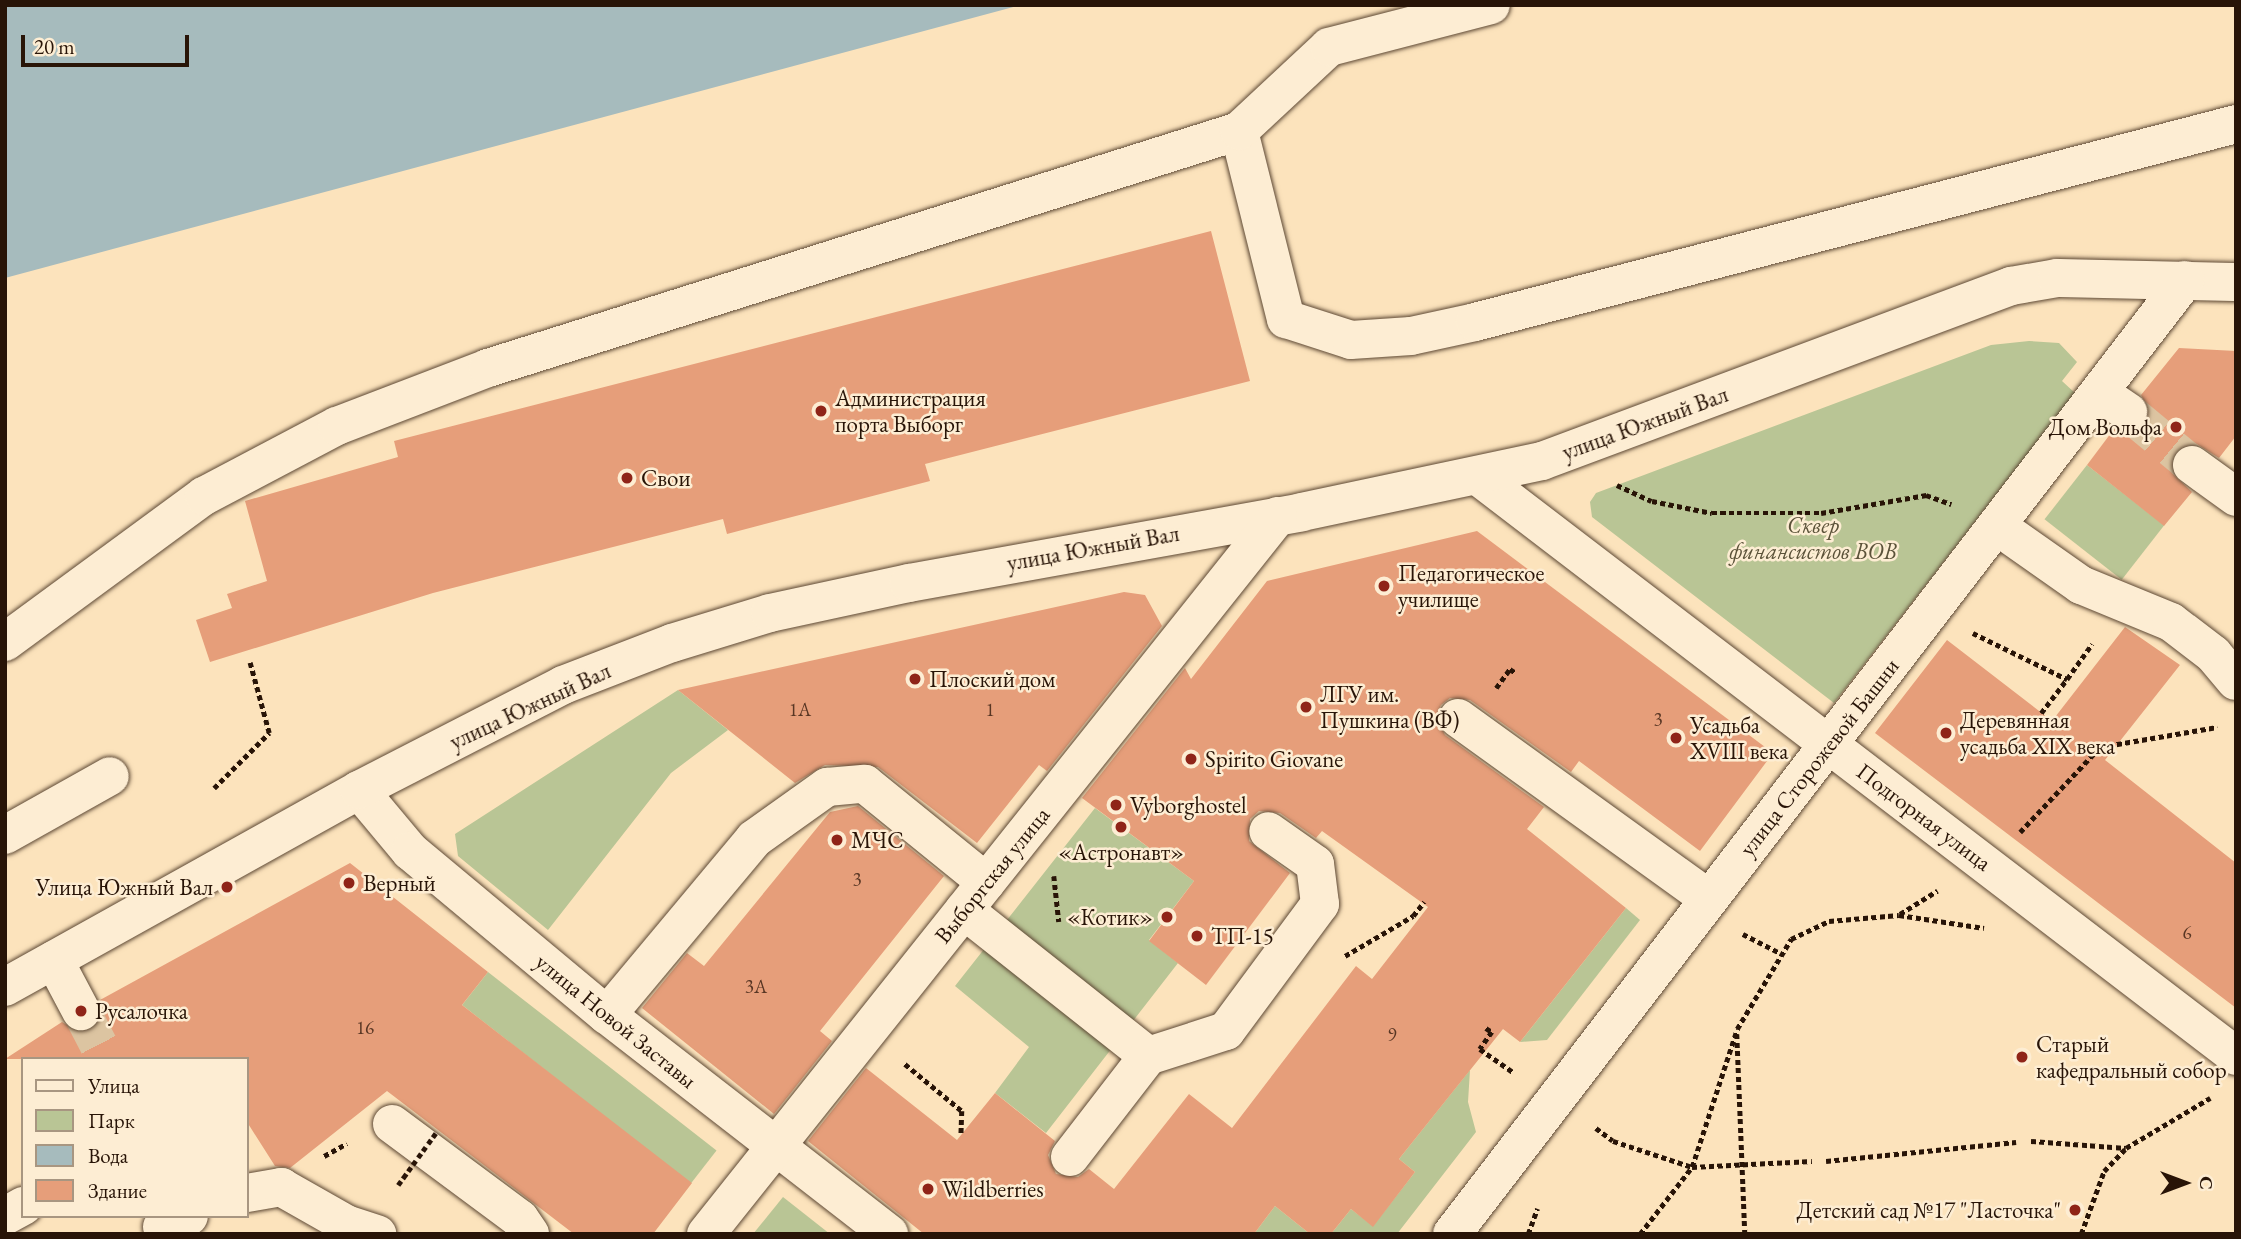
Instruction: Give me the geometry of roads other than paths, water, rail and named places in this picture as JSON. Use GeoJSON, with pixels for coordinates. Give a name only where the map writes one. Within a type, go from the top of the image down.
{"type":"FeatureCollection","features":[{"type":"Feature","properties":{"kind":"street"},"geometry":{"type":"LineString","coordinates":[[5,642],[204,496],[337,426],[488,368],[1239,131],[1329,47],[1491,5]]}},
{"type":"Feature","properties":{"kind":"street"},"geometry":{"type":"LineString","coordinates":[[1239,131],[1286,319],[1352,340],[1410,337],[1475,322],[2236,124]]}},
{"type":"Feature","properties":{"kind":"street","name":"улица Южный Вал"},"geometry":{"type":"LineString","coordinates":[[5,987],[359,790],[563,684],[770,613],[1104,544],[1278,516],[1479,477],[1542,461],[2011,286],[2057,278],[2236,282]]}},
{"type":"Feature","properties":{"kind":"street","name":"улица Сторожевой Башни"},"geometry":{"type":"LineString","coordinates":[[1452,1234],[1997,526],[2114,402],[2185,280]]}},
{"type":"Feature","properties":{"kind":"street"},"geometry":{"type":"LineString","coordinates":[[2192,465],[2236,497]]}},
{"type":"Feature","properties":{"kind":"street","name":"Подгорная улица"},"geometry":{"type":"LineString","coordinates":[[1479,477],[2236,1056]]}},
{"type":"Feature","properties":{"kind":"street","name":"Выборгская улица"},"geometry":{"type":"LineString","coordinates":[[706,1234],[1278,516]]}},
{"type":"Feature","properties":{"kind":"street"},"geometry":{"type":"LineString","coordinates":[[1997,526],[2081,585],[2171,622],[2213,654],[2236,681]]}},
{"type":"Feature","properties":{"kind":"street"},"geometry":{"type":"LineString","coordinates":[[1458,718],[1709,899]]}},
{"type":"Feature","properties":{"kind":"street"},"geometry":{"type":"LineString","coordinates":[[5,835],[110,776]]}},
{"type":"Feature","properties":{"kind":"street"},"geometry":{"type":"LineString","coordinates":[[607,1015],[754,839],[827,787],[865,784],[975,896],[1148,1056]]}},
{"type":"Feature","properties":{"kind":"street","name":"улица Новой Заставы"},"geometry":{"type":"LineString","coordinates":[[359,790],[410,851],[607,1015],[889,1234]]}},
{"type":"Feature","properties":{"kind":"street"},"geometry":{"type":"LineString","coordinates":[[1070,1157],[1148,1056],[1226,1031],[1320,904],[1315,864],[1268,831]]}},
{"type":"Feature","properties":{"kind":"street"},"geometry":{"type":"LineString","coordinates":[[54,960],[81,1011]]}},
{"type":"Feature","properties":{"kind":"street"},"geometry":{"type":"LineString","coordinates":[[391,1124],[520,1219],[530,1234]]}},
{"type":"Feature","properties":{"kind":"street"},"geometry":{"type":"LineString","coordinates":[[248,1193],[281,1187],[345,1224],[377,1234]]}},
{"type":"Feature","properties":{"kind":"street"},"geometry":{"type":"LineString","coordinates":[[5,1216],[21,1207]]}},
{"type":"Feature","properties":{"kind":"water"},"geometry":{"type":"Polygon","coordinates":[[[5,5],[1021,5],[5,278],[5,5]]]}},
{"type":"Feature","properties":{"kind":"tunnel"},"geometry":{"type":"LineString","coordinates":[[2128,412],[2192,465]]}},
{"type":"Feature","properties":{"kind":"tunnel"},"geometry":{"type":"LineString","coordinates":[[81,1011],[105,1057]]}},
{"type":"Feature","properties":{"kind":"place","name":"Администрация порта Выборг"},"geometry":{"type":"Point","coordinates":[821,411]}},
{"type":"Feature","properties":{"kind":"place","name":"Дом Вольфа"},"geometry":{"type":"Point","coordinates":[2176,427]}},
{"type":"Feature","properties":{"kind":"place","name":"Свои"},"geometry":{"type":"Point","coordinates":[627,478]}},
{"type":"Feature","properties":{"kind":"place","name":"Педагогическое училище"},"geometry":{"type":"Point","coordinates":[1384,586]}},
{"type":"Feature","properties":{"kind":"place","name":"Плоский дом"},"geometry":{"type":"Point","coordinates":[915,679]}},
{"type":"Feature","properties":{"kind":"place","name":"ЛГУ им. Пушкина (ВФ)"},"geometry":{"type":"Point","coordinates":[1306,707]}},
{"type":"Feature","properties":{"kind":"place","name":"Деревянная усадьба XIX века"},"geometry":{"type":"Point","coordinates":[1946,733]}},
{"type":"Feature","properties":{"kind":"place","name":"Усадьба XVIII века"},"geometry":{"type":"Point","coordinates":[1676,738]}},
{"type":"Feature","properties":{"kind":"place","name":"Spirito Giovane"},"geometry":{"type":"Point","coordinates":[1191,759]}},
{"type":"Feature","properties":{"kind":"place","name":"Vyborghostel"},"geometry":{"type":"Point","coordinates":[1116,805]}},
{"type":"Feature","properties":{"kind":"place","name":"«Астронавт»"},"geometry":{"type":"Point","coordinates":[1121,827]}},
{"type":"Feature","properties":{"kind":"place","name":"МЧС"},"geometry":{"type":"Point","coordinates":[837,840]}},
{"type":"Feature","properties":{"kind":"place","name":"Верный"},"geometry":{"type":"Point","coordinates":[349,883]}},
{"type":"Feature","properties":{"kind":"place","name":"Улица Южный Вал"},"geometry":{"type":"Point","coordinates":[227,887]}},
{"type":"Feature","properties":{"kind":"place","name":"«Котик»"},"geometry":{"type":"Point","coordinates":[1167,917]}},
{"type":"Feature","properties":{"kind":"place","name":"ТП-15"},"geometry":{"type":"Point","coordinates":[1197,936]}},
{"type":"Feature","properties":{"kind":"place","name":"Русалочка"},"geometry":{"type":"Point","coordinates":[81,1011]}},
{"type":"Feature","properties":{"kind":"place","name":"Старый кафедральный собор"},"geometry":{"type":"Point","coordinates":[2022,1057]}},
{"type":"Feature","properties":{"kind":"place","name":"Wildberries"},"geometry":{"type":"Point","coordinates":[928,1189]}},
{"type":"Feature","properties":{"kind":"place","name":"Детский сад №17 \"Ласточка\""},"geometry":{"type":"Point","coordinates":[2075,1210]}},
{"type":"Feature","properties":{"kind":"park label","name":"Сквер финансистов ВОВ"},"geometry":{"type":"Point","coordinates":[1813,538]}}]}
